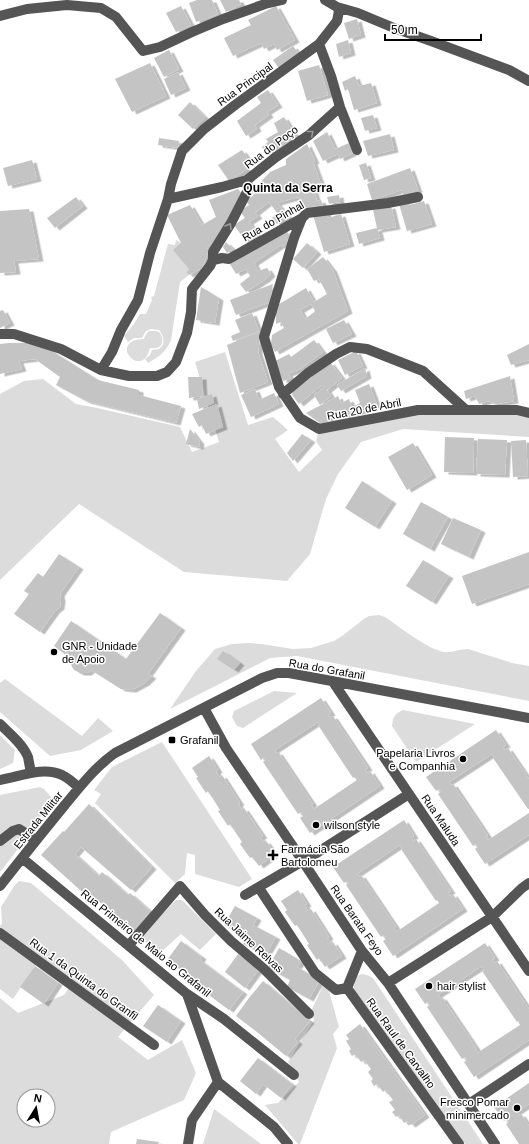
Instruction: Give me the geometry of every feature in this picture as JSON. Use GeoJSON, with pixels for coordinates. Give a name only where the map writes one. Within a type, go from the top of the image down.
{"type":"FeatureCollection","features":[{"type":"Feature","properties":{"kind":"street"},"geometry":{"type":"LineString","coordinates":[[0,16],[27,9],[67,6],[101,8],[116,17],[143,51],[160,47],[237,14],[265,4],[282,0]]}},
{"type":"Feature","properties":{"kind":"street"},"geometry":{"type":"LineString","coordinates":[[325,0],[337,7],[358,13],[394,28],[509,70],[529,81]]}},
{"type":"Feature","properties":{"kind":"street","name":"Rua Principal"},"geometry":{"type":"LineString","coordinates":[[101,370],[112,352],[121,330],[138,300],[150,253],[182,151],[204,129],[235,104],[320,44],[337,21],[339,11],[337,7]]}},
{"type":"Feature","properties":{"kind":"street"},"geometry":{"type":"LineString","coordinates":[[320,44],[340,107],[357,150]]}},
{"type":"Feature","properties":{"kind":"street","name":"Rua do Poço"},"geometry":{"type":"LineString","coordinates":[[0,334],[14,334],[61,349],[101,370],[129,376],[157,376],[167,372],[176,362],[187,332],[192,289],[210,266],[213,260],[212,252],[231,223],[248,190],[247,180],[309,134],[340,107]]}},
{"type":"Feature","properties":{"kind":"street"},"geometry":{"type":"LineString","coordinates":[[168,199],[247,180]]}},
{"type":"Feature","properties":{"kind":"street","name":"Rua do Pinhal"},"geometry":{"type":"LineString","coordinates":[[213,260],[222,258],[229,259],[302,218],[307,213],[388,203],[418,197]]}},
{"type":"Feature","properties":{"kind":"street","name":"Rua 20 de Abril"},"geometry":{"type":"LineString","coordinates":[[302,218],[294,238],[264,337],[279,387],[300,418],[319,429],[418,410],[517,410],[529,412]]}},
{"type":"Feature","properties":{"kind":"street"},"geometry":{"type":"LineString","coordinates":[[283,394],[308,373],[336,354],[350,347],[368,349],[423,371],[466,410]]}},
{"type":"Feature","properties":{"kind":"street","name":"Rua do Grafanil"},"geometry":{"type":"LineString","coordinates":[[79,788],[102,763],[115,753],[262,678],[277,673],[289,673],[529,718]]}},
{"type":"Feature","properties":{"kind":"street","name":"Rua Maluda"},"geometry":{"type":"LineString","coordinates":[[332,682],[529,971]]}},
{"type":"Feature","properties":{"kind":"street","name":"Rua Barata Feyo"},"geometry":{"type":"LineString","coordinates":[[204,708],[218,736],[226,748],[362,951],[388,983],[495,1144]]}},
{"type":"Feature","properties":{"kind":"street"},"geometry":{"type":"LineString","coordinates":[[0,724],[26,752],[31,773]]}},
{"type":"Feature","properties":{"kind":"street"},"geometry":{"type":"LineString","coordinates":[[0,780],[44,771],[61,774],[79,788]]}},
{"type":"Feature","properties":{"kind":"street","name":"Estrada Militar"},"geometry":{"type":"LineString","coordinates":[[0,886],[79,788]]}},
{"type":"Feature","properties":{"kind":"street"},"geometry":{"type":"LineString","coordinates":[[245,895],[315,854],[409,794]]}},
{"type":"Feature","properties":{"kind":"street"},"geometry":{"type":"LineString","coordinates":[[0,841],[18,829],[23,831],[35,841]]}},
{"type":"Feature","properties":{"kind":"street","name":"Rua Primeiro de Maio ao Grafanil"},"geometry":{"type":"LineString","coordinates":[[22,858],[187,994],[224,1019],[294,1075]]}},
{"type":"Feature","properties":{"kind":"street"},"geometry":{"type":"LineString","coordinates":[[388,983],[492,918],[529,883]]}},
{"type":"Feature","properties":{"kind":"street","name":"Rua Jaime Relvas"},"geometry":{"type":"LineString","coordinates":[[129,945],[180,886],[231,942],[263,968],[309,1014]]}},
{"type":"Feature","properties":{"kind":"street"},"geometry":{"type":"LineString","coordinates":[[259,888],[315,973],[336,990],[347,988],[362,951]]}},
{"type":"Feature","properties":{"kind":"street","name":"Rua 1 da Quinta do Granfil"},"geometry":{"type":"LineString","coordinates":[[0,933],[154,1045]]}},
{"type":"Feature","properties":{"kind":"street","name":"Rua Raul de Carvalho"},"geometry":{"type":"LineString","coordinates":[[347,988],[459,1144]]}},
{"type":"Feature","properties":{"kind":"street"},"geometry":{"type":"LineString","coordinates":[[187,994],[218,1082],[274,1127],[288,1144]]}},
{"type":"Feature","properties":{"kind":"street"},"geometry":{"type":"LineString","coordinates":[[468,1104],[529,1064]]}},
{"type":"Feature","properties":{"kind":"street"},"geometry":{"type":"LineString","coordinates":[[188,1144],[192,1120],[218,1082]]}},
{"type":"Feature","properties":{"kind":"shaded area"},"geometry":{"type":"Polygon","coordinates":[[[176,240],[181,243],[189,269],[186,272],[189,275],[180,282],[171,340],[162,354],[148,363],[145,359],[150,355],[152,350],[159,349],[163,345],[163,337],[159,330],[151,329],[146,331],[142,338],[134,338],[128,342],[124,336],[140,314],[146,314],[152,300],[151,297],[154,296],[168,244],[175,245],[176,240]]]}},
{"type":"Feature","properties":{"kind":"shaded area"},"geometry":{"type":"Polygon","coordinates":[[[149,331],[157,331],[160,333],[162,342],[160,347],[150,348],[146,357],[141,361],[132,359],[128,354],[128,344],[144,339],[149,331]]]}},
{"type":"Feature","properties":{"kind":"shaded area"},"geometry":{"type":"Polygon","coordinates":[[[225,352],[248,425],[273,417],[288,430],[275,439],[299,472],[322,450],[316,441],[319,429],[418,410],[529,413],[529,437],[403,429],[361,442],[338,474],[326,499],[310,554],[287,581],[184,572],[79,504],[0,580],[0,394],[24,381],[43,379],[76,404],[180,427],[192,452],[219,442],[195,362],[225,352]]]}},
{"type":"Feature","properties":{"kind":"shaded area"},"geometry":{"type":"Polygon","coordinates":[[[379,615],[385,617],[406,632],[437,650],[447,652],[468,649],[512,663],[529,666],[529,701],[297,656],[270,658],[170,709],[196,671],[215,649],[232,644],[249,643],[293,649],[311,648],[334,641],[369,616],[379,615]]]}},
{"type":"Feature","properties":{"kind":"shaded area"},"geometry":{"type":"Polygon","coordinates":[[[5,679],[82,736],[98,718],[113,731],[81,750],[50,756],[0,712],[0,683],[5,679]]]}},
{"type":"Feature","properties":{"kind":"shaded area"},"geometry":{"type":"Polygon","coordinates":[[[274,691],[297,693],[243,728],[237,726],[232,717],[234,711],[274,691]]]}},
{"type":"Feature","properties":{"kind":"shaded area"},"geometry":{"type":"Polygon","coordinates":[[[403,710],[475,724],[416,762],[392,726],[394,716],[403,710]]]}},
{"type":"Feature","properties":{"kind":"shaded area"},"geometry":{"type":"Polygon","coordinates":[[[0,735],[15,750],[13,763],[0,769],[0,735]]]}},
{"type":"Feature","properties":{"kind":"shaded area"},"geometry":{"type":"Polygon","coordinates":[[[162,742],[252,879],[239,887],[195,874],[195,855],[187,853],[185,874],[175,883],[95,803],[101,794],[94,790],[112,767],[162,742]]]}},
{"type":"Feature","properties":{"kind":"shaded area"},"geometry":{"type":"Polygon","coordinates":[[[40,787],[44,789],[52,798],[29,835],[0,872],[0,795],[40,787]]]}},
{"type":"Feature","properties":{"kind":"shaded area"},"geometry":{"type":"Polygon","coordinates":[[[19,881],[31,883],[122,960],[154,995],[118,1037],[148,1060],[182,1040],[196,1073],[184,1100],[111,1132],[109,1144],[0,1144],[0,998],[18,1013],[64,995],[73,982],[41,957],[13,999],[0,989],[0,926],[2,924],[1,907],[19,881]]]}},
{"type":"Feature","properties":{"kind":"shaded area"},"geometry":{"type":"Polygon","coordinates":[[[176,900],[182,900],[216,934],[200,950],[181,934],[160,953],[139,937],[176,900]]]}},
{"type":"Feature","properties":{"kind":"shaded area"},"geometry":{"type":"Polygon","coordinates":[[[361,974],[373,978],[483,1144],[465,1144],[355,992],[354,982],[361,974]]]}},
{"type":"Feature","properties":{"kind":"shaded area"},"geometry":{"type":"Polygon","coordinates":[[[323,986],[329,991],[339,1027],[333,1034],[337,1048],[300,1144],[298,1144],[265,1105],[278,1103],[299,1082],[288,1062],[314,1020],[312,1009],[323,986]]]}},
{"type":"Feature","properties":{"kind":"shaded area"},"geometry":{"type":"Polygon","coordinates":[[[214,1109],[261,1144],[203,1144],[214,1109]]]}},
{"type":"Feature","properties":{"kind":"building"},"geometry":{"type":"Polygon","coordinates":[[[197,0],[212,0],[218,14],[196,22],[189,3],[197,0]]]}},
{"type":"Feature","properties":{"kind":"building"},"geometry":{"type":"Polygon","coordinates":[[[220,0],[239,0],[241,4],[226,12],[220,0]]]}},
{"type":"Feature","properties":{"kind":"building"},"geometry":{"type":"Polygon","coordinates":[[[181,6],[191,25],[176,32],[166,13],[181,6]]]}},
{"type":"Feature","properties":{"kind":"building"},"geometry":{"type":"Polygon","coordinates":[[[276,6],[295,40],[277,50],[274,44],[264,49],[261,43],[233,56],[224,38],[251,25],[248,20],[276,6]]]}},
{"type":"Feature","properties":{"kind":"building"},"geometry":{"type":"Polygon","coordinates":[[[357,19],[361,35],[349,39],[344,23],[357,19]]]}},
{"type":"Feature","properties":{"kind":"building"},"geometry":{"type":"Polygon","coordinates":[[[348,40],[351,53],[339,57],[336,44],[348,40]]]}},
{"type":"Feature","properties":{"kind":"building"},"geometry":{"type":"Polygon","coordinates":[[[293,46],[299,54],[279,68],[273,60],[293,46]]]}},
{"type":"Feature","properties":{"kind":"building"},"geometry":{"type":"Polygon","coordinates":[[[169,50],[179,69],[164,77],[154,58],[169,50]]]}},
{"type":"Feature","properties":{"kind":"building"},"geometry":{"type":"Polygon","coordinates":[[[150,63],[166,96],[132,112],[115,79],[150,63]]]}},
{"type":"Feature","properties":{"kind":"building"},"geometry":{"type":"Polygon","coordinates":[[[319,65],[328,95],[307,101],[298,71],[319,65]]]}},
{"type":"Feature","properties":{"kind":"building"},"geometry":{"type":"Polygon","coordinates":[[[178,72],[186,88],[171,95],[164,79],[178,72]]]}},
{"type":"Feature","properties":{"kind":"building"},"geometry":{"type":"Polygon","coordinates":[[[355,76],[359,86],[371,83],[377,103],[354,110],[348,89],[345,91],[342,82],[355,76]]]}},
{"type":"Feature","properties":{"kind":"building"},"geometry":{"type":"Polygon","coordinates":[[[268,90],[278,105],[267,112],[269,115],[255,125],[257,129],[246,136],[237,121],[261,103],[257,97],[268,90]]]}},
{"type":"Feature","properties":{"kind":"building"},"geometry":{"type":"Polygon","coordinates":[[[190,102],[205,117],[193,129],[178,115],[190,102]]]}},
{"type":"Feature","properties":{"kind":"building"},"geometry":{"type":"Polygon","coordinates":[[[373,115],[377,128],[365,131],[361,118],[373,115]]]}},
{"type":"Feature","properties":{"kind":"building"},"geometry":{"type":"Polygon","coordinates":[[[284,117],[297,138],[267,156],[262,147],[268,142],[266,139],[278,132],[274,123],[284,117]]]}},
{"type":"Feature","properties":{"kind":"building"},"geometry":{"type":"Polygon","coordinates":[[[327,132],[335,149],[349,143],[353,153],[340,159],[338,154],[323,161],[313,141],[327,132]]]}},
{"type":"Feature","properties":{"kind":"building"},"geometry":{"type":"Polygon","coordinates":[[[390,134],[394,150],[368,156],[363,141],[390,134]]]}},
{"type":"Feature","properties":{"kind":"building"},"geometry":{"type":"Polygon","coordinates":[[[159,138],[179,141],[178,148],[158,145],[159,138]]]}},
{"type":"Feature","properties":{"kind":"building"},"geometry":{"type":"Polygon","coordinates":[[[307,144],[315,161],[313,162],[323,189],[314,191],[317,201],[321,200],[323,205],[304,208],[298,197],[277,203],[288,216],[277,224],[272,218],[277,213],[269,202],[255,213],[258,216],[249,222],[258,235],[247,243],[234,225],[245,218],[240,211],[249,205],[246,201],[257,192],[255,188],[270,172],[286,165],[286,159],[307,144]]]}},
{"type":"Feature","properties":{"kind":"building"},"geometry":{"type":"Polygon","coordinates":[[[242,150],[247,157],[241,161],[247,169],[229,181],[218,165],[242,150]]]}},
{"type":"Feature","properties":{"kind":"building"},"geometry":{"type":"Polygon","coordinates":[[[32,160],[37,179],[8,186],[3,168],[32,160]]]}},
{"type":"Feature","properties":{"kind":"building"},"geometry":{"type":"Polygon","coordinates":[[[366,163],[371,178],[364,180],[359,165],[366,163]]]}},
{"type":"Feature","properties":{"kind":"building"},"geometry":{"type":"Polygon","coordinates":[[[410,168],[418,190],[403,195],[402,190],[372,200],[367,184],[410,168]]]}},
{"type":"Feature","properties":{"kind":"building"},"geometry":{"type":"Polygon","coordinates":[[[238,189],[242,194],[217,239],[206,248],[209,250],[202,268],[189,275],[186,272],[189,269],[173,250],[181,243],[167,215],[190,205],[202,225],[216,217],[209,200],[238,189]]]}},
{"type":"Feature","properties":{"kind":"building"},"geometry":{"type":"Polygon","coordinates":[[[339,195],[340,202],[329,204],[327,197],[339,195]]]}},
{"type":"Feature","properties":{"kind":"building"},"geometry":{"type":"Polygon","coordinates":[[[76,197],[83,206],[55,228],[47,218],[76,197]]]}},
{"type":"Feature","properties":{"kind":"building"},"geometry":{"type":"Polygon","coordinates":[[[409,201],[410,205],[424,201],[432,224],[407,231],[399,204],[409,201]]]}},
{"type":"Feature","properties":{"kind":"building"},"geometry":{"type":"Polygon","coordinates":[[[391,206],[396,227],[378,230],[380,238],[359,244],[356,233],[377,228],[373,210],[391,206]]]}},
{"type":"Feature","properties":{"kind":"building"},"geometry":{"type":"Polygon","coordinates":[[[29,209],[39,259],[14,261],[16,272],[0,273],[0,211],[29,209]]]}},
{"type":"Feature","properties":{"kind":"building"},"geometry":{"type":"Polygon","coordinates":[[[326,211],[328,218],[341,214],[350,244],[324,252],[313,215],[326,211]]]}},
{"type":"Feature","properties":{"kind":"building"},"geometry":{"type":"Polygon","coordinates":[[[286,230],[290,236],[283,247],[281,245],[254,263],[258,271],[267,268],[271,274],[246,292],[240,284],[250,276],[246,269],[236,274],[230,264],[286,230]]]}},
{"type":"Feature","properties":{"kind":"building"},"geometry":{"type":"Polygon","coordinates":[[[226,242],[233,249],[227,253],[223,247],[226,242]]]}},
{"type":"Feature","properties":{"kind":"building"},"geometry":{"type":"Polygon","coordinates":[[[307,243],[317,252],[303,268],[293,259],[307,243]]]}},
{"type":"Feature","properties":{"kind":"building"},"geometry":{"type":"Polygon","coordinates":[[[323,257],[333,270],[348,311],[275,352],[271,345],[272,335],[284,328],[281,322],[276,324],[276,306],[306,288],[314,302],[327,294],[319,279],[314,281],[307,269],[323,257]],[[311,304],[300,310],[305,319],[315,311],[311,304]]]}},
{"type":"Feature","properties":{"kind":"building"},"geometry":{"type":"Polygon","coordinates":[[[273,284],[270,302],[236,315],[230,300],[273,284]]]}},
{"type":"Feature","properties":{"kind":"building"},"geometry":{"type":"Polygon","coordinates":[[[201,287],[219,298],[215,323],[196,320],[201,287]]]}},
{"type":"Feature","properties":{"kind":"building"},"geometry":{"type":"Polygon","coordinates":[[[3,310],[10,323],[0,328],[0,311],[3,310]]]}},
{"type":"Feature","properties":{"kind":"building"},"geometry":{"type":"Polygon","coordinates":[[[252,313],[259,331],[233,341],[231,336],[240,332],[235,320],[252,313]]]}},
{"type":"Feature","properties":{"kind":"building"},"geometry":{"type":"Polygon","coordinates":[[[344,320],[352,334],[333,343],[326,329],[344,320]]]}},
{"type":"Feature","properties":{"kind":"building"},"geometry":{"type":"Polygon","coordinates":[[[261,331],[258,352],[268,382],[240,393],[227,345],[261,331]]]}},
{"type":"Feature","properties":{"kind":"building"},"geometry":{"type":"Polygon","coordinates":[[[314,340],[323,352],[300,369],[288,374],[291,378],[283,381],[275,361],[289,354],[291,357],[314,340]]]}},
{"type":"Feature","properties":{"kind":"building"},"geometry":{"type":"Polygon","coordinates":[[[29,343],[52,351],[98,380],[139,390],[139,395],[181,406],[176,423],[86,401],[56,385],[60,377],[35,359],[19,361],[22,369],[0,374],[0,344],[29,343]]]}},
{"type":"Feature","properties":{"kind":"building"},"geometry":{"type":"Polygon","coordinates":[[[529,344],[529,360],[511,365],[507,355],[529,344]]]}},
{"type":"Feature","properties":{"kind":"building"},"geometry":{"type":"Polygon","coordinates":[[[356,351],[363,366],[345,375],[338,360],[356,351]]]}},
{"type":"Feature","properties":{"kind":"building"},"geometry":{"type":"Polygon","coordinates":[[[330,362],[342,378],[327,390],[331,396],[320,405],[314,395],[324,387],[322,385],[299,404],[292,395],[293,391],[330,362]]]}},
{"type":"Feature","properties":{"kind":"building"},"geometry":{"type":"Polygon","coordinates":[[[365,368],[367,376],[341,391],[337,385],[365,368]]]}},
{"type":"Feature","properties":{"kind":"building"},"geometry":{"type":"Polygon","coordinates":[[[510,376],[514,401],[497,404],[488,401],[479,404],[475,396],[466,399],[464,391],[510,376]]]}},
{"type":"Feature","properties":{"kind":"building"},"geometry":{"type":"Polygon","coordinates":[[[188,377],[202,377],[203,396],[189,398],[188,377]]]}},
{"type":"Feature","properties":{"kind":"building"},"geometry":{"type":"Polygon","coordinates":[[[369,384],[377,405],[346,417],[321,424],[306,413],[338,396],[341,403],[349,399],[352,407],[360,403],[355,390],[369,384]]]}},
{"type":"Feature","properties":{"kind":"building"},"geometry":{"type":"Polygon","coordinates":[[[255,389],[259,400],[274,393],[279,404],[251,417],[241,395],[255,389]]]}},
{"type":"Feature","properties":{"kind":"building"},"geometry":{"type":"Polygon","coordinates":[[[212,394],[214,403],[199,409],[197,399],[212,394]]]}},
{"type":"Feature","properties":{"kind":"building"},"geometry":{"type":"Polygon","coordinates":[[[217,404],[223,427],[206,434],[202,425],[199,427],[192,414],[217,404]]]}},
{"type":"Feature","properties":{"kind":"building"},"geometry":{"type":"Polygon","coordinates":[[[190,429],[200,442],[199,447],[186,444],[190,429]]]}},
{"type":"Feature","properties":{"kind":"building"},"geometry":{"type":"Polygon","coordinates":[[[302,434],[311,440],[293,461],[287,453],[302,434]]]}},
{"type":"Feature","properties":{"kind":"building"},"geometry":{"type":"Polygon","coordinates":[[[445,437],[474,438],[473,473],[444,472],[445,437]]]}},
{"type":"Feature","properties":{"kind":"building"},"geometry":{"type":"Polygon","coordinates":[[[478,439],[507,440],[505,475],[476,474],[478,439]]]}},
{"type":"Feature","properties":{"kind":"building"},"geometry":{"type":"Polygon","coordinates":[[[526,440],[528,476],[513,477],[511,441],[526,440]]]}},
{"type":"Feature","properties":{"kind":"building"},"geometry":{"type":"Polygon","coordinates":[[[413,443],[432,475],[407,490],[388,457],[413,443]]]}},
{"type":"Feature","properties":{"kind":"building"},"geometry":{"type":"Polygon","coordinates":[[[362,481],[392,501],[375,527],[345,508],[362,481]]]}},
{"type":"Feature","properties":{"kind":"building"},"geometry":{"type":"Polygon","coordinates":[[[421,502],[448,517],[430,549],[403,534],[421,502]]]}},
{"type":"Feature","properties":{"kind":"building"},"geometry":{"type":"Polygon","coordinates":[[[453,518],[481,530],[469,557],[441,544],[453,518]]]}},
{"type":"Feature","properties":{"kind":"building"},"geometry":{"type":"Polygon","coordinates":[[[529,552],[529,584],[472,604],[462,576],[529,552]]]}},
{"type":"Feature","properties":{"kind":"building"},"geometry":{"type":"Polygon","coordinates":[[[59,554],[79,567],[60,594],[60,607],[55,611],[40,632],[14,614],[29,594],[24,591],[38,573],[43,577],[59,554]]]}},
{"type":"Feature","properties":{"kind":"building"},"geometry":{"type":"Polygon","coordinates":[[[423,560],[449,576],[432,602],[406,586],[423,560]]]}},
{"type":"Feature","properties":{"kind":"building"},"geometry":{"type":"Polygon","coordinates":[[[160,613],[181,628],[148,674],[152,676],[145,683],[132,690],[121,689],[91,670],[87,673],[80,673],[74,670],[71,665],[71,659],[54,646],[71,621],[126,659],[160,613]]]}},
{"type":"Feature","properties":{"kind":"building"},"geometry":{"type":"Polygon","coordinates":[[[223,651],[240,663],[234,670],[217,659],[223,651]]]}},
{"type":"Feature","properties":{"kind":"building"},"geometry":{"type":"Polygon","coordinates":[[[321,698],[331,713],[328,715],[330,717],[333,716],[368,768],[365,770],[367,773],[370,771],[380,786],[310,833],[300,818],[303,816],[301,812],[298,814],[263,762],[266,760],[264,757],[261,760],[251,744],[321,698]],[[318,722],[275,750],[276,753],[278,752],[313,804],[311,805],[314,809],[357,780],[354,777],[353,778],[318,725],[320,725],[318,722]]]}},
{"type":"Feature","properties":{"kind":"building"},"geometry":{"type":"Polygon","coordinates":[[[496,730],[506,745],[503,747],[505,750],[508,748],[529,779],[529,809],[493,758],[494,757],[492,754],[449,782],[451,785],[453,784],[488,836],[486,837],[488,840],[529,813],[529,835],[485,864],[475,849],[478,847],[476,844],[473,846],[438,794],[441,792],[439,789],[436,791],[426,777],[496,730]]]}},
{"type":"Feature","properties":{"kind":"building"},"geometry":{"type":"Polygon","coordinates":[[[209,756],[218,770],[216,772],[220,777],[222,775],[240,803],[238,804],[242,810],[244,808],[263,836],[260,837],[264,842],[266,841],[275,854],[259,866],[252,857],[250,858],[240,844],[242,842],[230,824],[228,826],[218,811],[220,810],[208,791],[206,793],[196,778],[198,777],[192,768],[209,756]]]}},
{"type":"Feature","properties":{"kind":"building"},"geometry":{"type":"Polygon","coordinates":[[[89,804],[152,867],[131,890],[81,847],[75,854],[99,876],[102,872],[128,895],[130,893],[150,911],[130,933],[110,915],[112,913],[92,895],[89,898],[41,855],[89,804]]]}},
{"type":"Feature","properties":{"kind":"building"},"geometry":{"type":"Polygon","coordinates":[[[404,820],[414,836],[411,838],[413,841],[416,839],[451,891],[448,893],[450,896],[453,894],[463,909],[393,956],[383,941],[386,939],[384,935],[381,937],[346,885],[349,883],[347,881],[344,883],[333,867],[404,820]],[[400,845],[357,874],[359,876],[361,875],[396,927],[394,929],[396,932],[439,903],[437,900],[436,901],[401,849],[402,848],[400,845]]]}},
{"type":"Feature","properties":{"kind":"building"},"geometry":{"type":"Polygon","coordinates":[[[298,890],[307,904],[305,905],[308,911],[311,909],[329,937],[327,938],[331,944],[333,942],[342,956],[325,967],[319,958],[317,960],[307,945],[309,944],[297,925],[295,926],[285,912],[287,910],[281,901],[298,890]]]}},
{"type":"Feature","properties":{"kind":"building"},"geometry":{"type":"Polygon","coordinates":[[[235,906],[257,918],[253,925],[276,937],[265,956],[243,944],[246,938],[224,925],[235,906]]]}},
{"type":"Feature","properties":{"kind":"building"},"geometry":{"type":"Polygon","coordinates":[[[181,941],[202,957],[200,960],[243,992],[229,1010],[186,978],[188,975],[167,960],[181,941]]]}},
{"type":"Feature","properties":{"kind":"building"},"geometry":{"type":"Polygon","coordinates":[[[485,943],[495,958],[492,960],[494,963],[497,961],[529,1009],[529,1040],[474,1077],[464,1062],[467,1060],[465,1057],[462,1059],[427,1007],[430,1005],[428,1002],[425,1004],[415,989],[485,943]],[[482,966],[438,995],[441,998],[442,997],[477,1049],[475,1050],[477,1053],[520,1025],[482,971],[484,970],[482,966]]]}},
{"type":"Feature","properties":{"kind":"building"},"geometry":{"type":"Polygon","coordinates":[[[279,948],[301,961],[297,967],[320,980],[309,999],[287,987],[290,980],[268,968],[279,948]]]}},
{"type":"Feature","properties":{"kind":"building"},"geometry":{"type":"Polygon","coordinates":[[[238,954],[259,969],[245,988],[225,972],[238,954]]]}},
{"type":"Feature","properties":{"kind":"building"},"geometry":{"type":"Polygon","coordinates":[[[35,966],[58,983],[44,1004],[20,987],[35,966]]]}},
{"type":"Feature","properties":{"kind":"building"},"geometry":{"type":"Polygon","coordinates":[[[263,981],[310,1021],[295,1039],[298,1042],[286,1056],[236,1016],[263,981]]]}},
{"type":"Feature","properties":{"kind":"building"},"geometry":{"type":"Polygon","coordinates":[[[158,1005],[181,1021],[167,1042],[143,1026],[158,1005]]]}},
{"type":"Feature","properties":{"kind":"building"},"geometry":{"type":"Polygon","coordinates":[[[360,1024],[425,1115],[411,1125],[407,1121],[404,1123],[399,1115],[396,1117],[392,1112],[395,1110],[389,1102],[393,1100],[385,1090],[383,1092],[377,1084],[374,1086],[371,1081],[373,1079],[368,1072],[371,1069],[364,1060],[361,1062],[355,1054],[352,1056],[349,1051],[351,1049],[346,1041],[349,1039],[346,1035],[360,1024]]]}},
{"type":"Feature","properties":{"kind":"building"},"geometry":{"type":"Polygon","coordinates":[[[258,1058],[292,1084],[281,1098],[263,1084],[256,1094],[240,1081],[258,1058]]]}},
{"type":"Feature","properties":{"kind":"building"},"geometry":{"type":"Polygon","coordinates":[[[529,1083],[529,1104],[517,1112],[519,1115],[521,1114],[529,1126],[529,1144],[519,1144],[506,1124],[509,1122],[507,1119],[504,1121],[494,1107],[529,1083]]]}},
{"type":"Feature","properties":{"kind":"building"},"geometry":{"type":"Polygon","coordinates":[[[137,1139],[159,1142],[158,1144],[136,1144],[137,1139]]]}},
{"type":"Feature","properties":{"kind":"place","name":"GNR - Unidade de Apoio"},"geometry":{"type":"Point","coordinates":[54,652]}},
{"type":"Feature","properties":{"kind":"place","name":"Grafanil"},"geometry":{"type":"Point","coordinates":[172,740]}},
{"type":"Feature","properties":{"kind":"place","name":"Papelaria Livros e Companhia"},"geometry":{"type":"Point","coordinates":[463,759]}},
{"type":"Feature","properties":{"kind":"place","name":"wilson style"},"geometry":{"type":"Point","coordinates":[316,825]}},
{"type":"Feature","properties":{"kind":"place","name":"Farmácia São Bartolomeu"},"geometry":{"type":"Point","coordinates":[273,855]}},
{"type":"Feature","properties":{"kind":"place","name":"hair stylist"},"geometry":{"type":"Point","coordinates":[429,986]}},
{"type":"Feature","properties":{"kind":"place","name":"Fresco Pomar minimercado"},"geometry":{"type":"Point","coordinates":[517,1108]}},
{"type":"Feature","properties":{"kind":"district","name":"Quinta da Serra"},"geometry":{"type":"Point","coordinates":[288,188]}}]}
